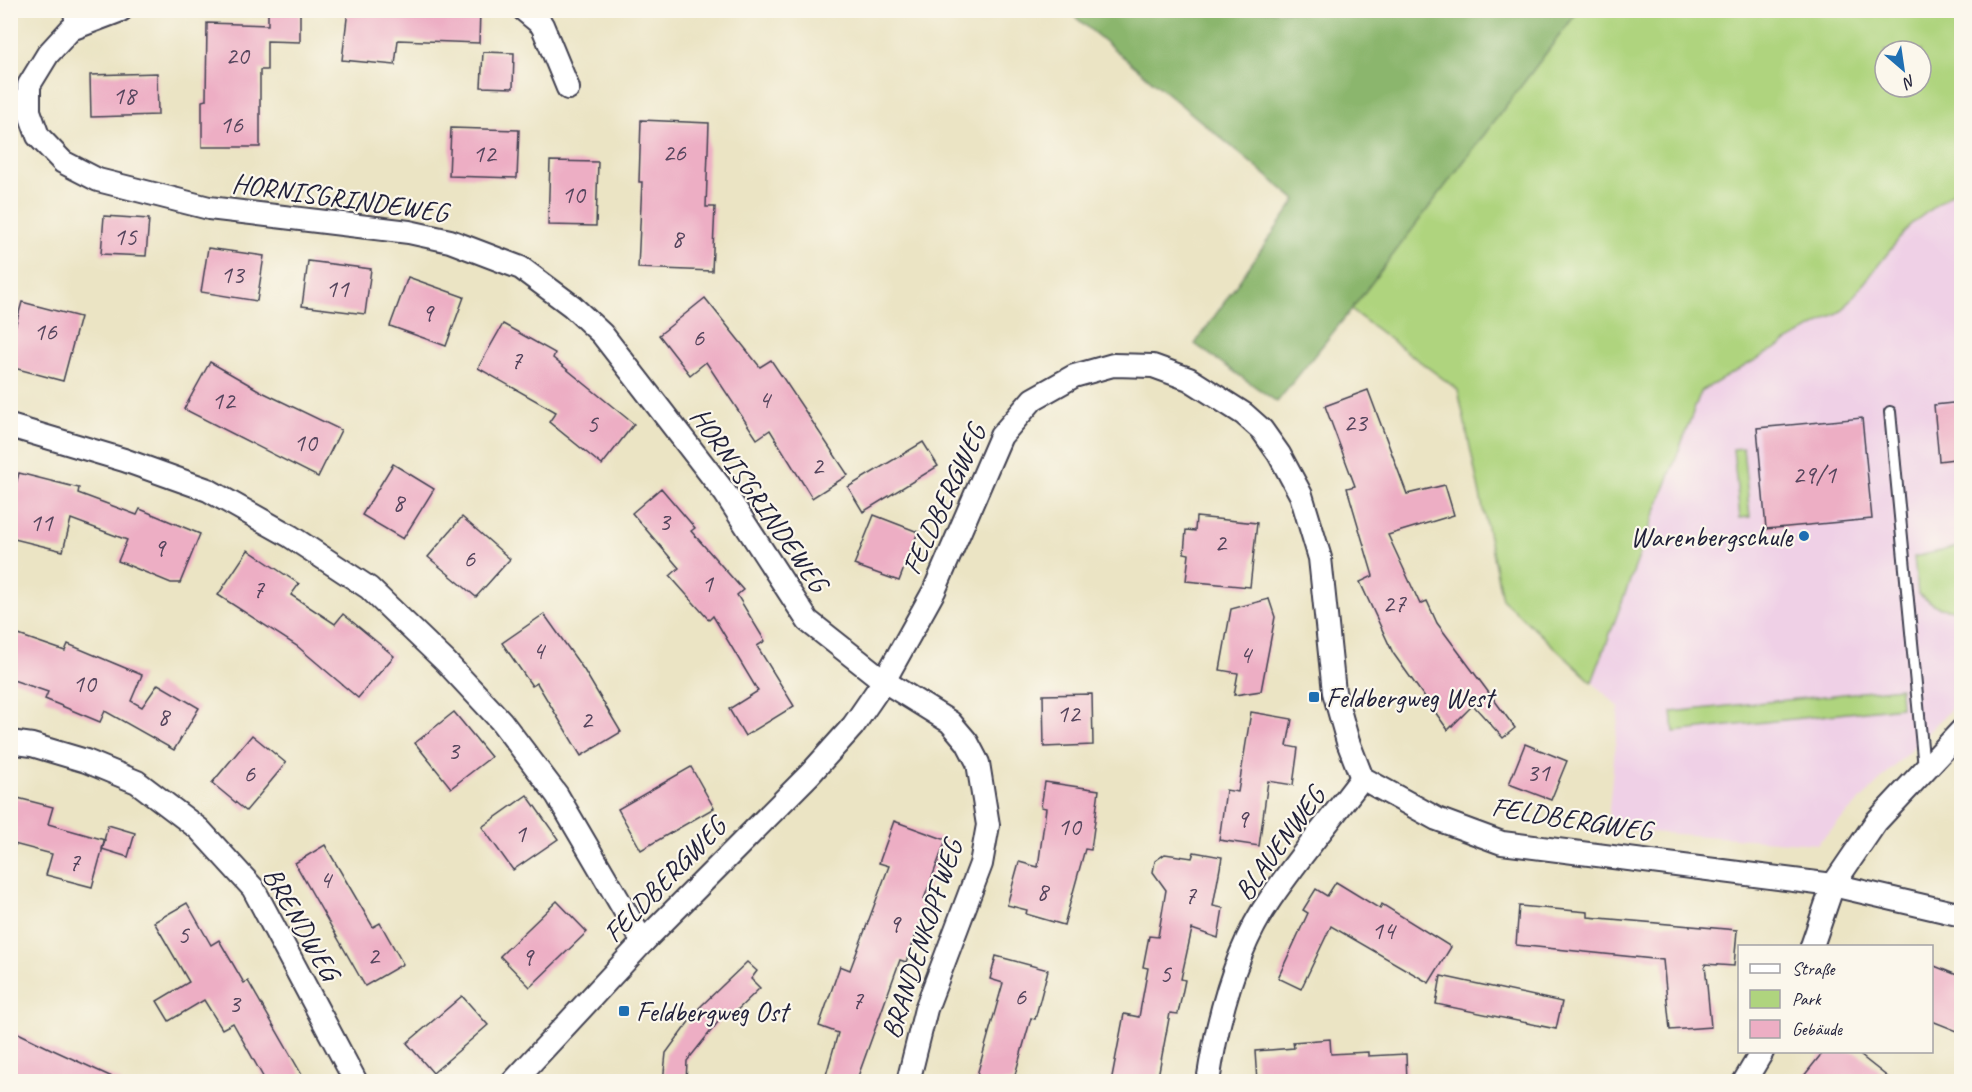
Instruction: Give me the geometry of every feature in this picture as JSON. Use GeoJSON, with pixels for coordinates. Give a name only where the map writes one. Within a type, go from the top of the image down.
{"type":"FeatureCollection","features":[{"type":"Feature","properties":{"kind":"street","name":"HORNISGRINDEWEG"},"geometry":{"type":"LineString","coordinates":[[121,10],[70,20],[29,85],[29,111],[38,136],[63,162],[98,180],[209,208],[410,232],[450,242],[521,268],[572,306],[602,334],[725,493],[808,621],[884,681]]}},
{"type":"Feature","properties":{"kind":"street"},"geometry":{"type":"LineString","coordinates":[[524,10],[542,26],[568,88]]}},
{"type":"Feature","properties":{"kind":"street","name":"FELDBERGWEG"},"geometry":{"type":"LineString","coordinates":[[513,1082],[644,942],[810,774],[853,726],[884,681],[934,591],[1001,436],[1033,399],[1074,376],[1113,365],[1153,366],[1189,379],[1244,414],[1262,430],[1279,454],[1301,495],[1320,558],[1334,692],[1348,742],[1362,778],[1437,819],[1502,843],[1833,885],[1962,915]]}},
{"type":"Feature","properties":{"kind":"street"},"geometry":{"type":"LineString","coordinates":[[10,426],[124,460],[208,490],[290,536],[369,588],[446,662],[501,721],[556,795],[644,942]]}},
{"type":"Feature","properties":{"kind":"street","name":"BRANDENKOPFWEG"},"geometry":{"type":"LineString","coordinates":[[884,681],[950,722],[967,742],[978,763],[988,825],[981,864],[926,1009],[908,1082]]}},
{"type":"Feature","properties":{"kind":"street"},"geometry":{"type":"LineString","coordinates":[[1812,945],[1833,885],[1876,822],[1924,768],[1962,730]]}},
{"type":"Feature","properties":{"kind":"street","name":"BRENDWEG"},"geometry":{"type":"LineString","coordinates":[[10,742],[32,745],[86,761],[136,782],[199,829],[253,888],[356,1082]]}},
{"type":"Feature","properties":{"kind":"street","name":"BLAUENWEG"},"geometry":{"type":"LineString","coordinates":[[1208,1082],[1215,1033],[1236,967],[1270,899],[1362,778]]}},
{"type":"Feature","properties":{"kind":"street"},"geometry":{"type":"LineString","coordinates":[[1744,1082],[1761,1053]]}},
{"type":"Feature","properties":{"kind":"lane"},"geometry":{"type":"LineString","coordinates":[[1890,412],[1924,768]]}},
{"type":"Feature","properties":{"kind":"shaded area","name":"Warenbergschule"},"geometry":{"type":"Polygon","coordinates":[[[1961,186],[1961,699],[1817,844],[1607,829],[1619,707],[1592,682],[1701,391],[1843,310],[1910,225],[1961,186]]]}},
{"type":"Feature","properties":{"kind":"green space"},"geometry":{"type":"Polygon","coordinates":[[[1068,11],[1578,11],[1351,310],[1277,402],[1195,344],[1296,200],[1068,11]]]}},
{"type":"Feature","properties":{"kind":"green space"},"geometry":{"type":"Polygon","coordinates":[[[1578,11],[1961,11],[1961,186],[1910,225],[1843,310],[1701,391],[1592,682],[1502,599],[1458,390],[1351,310],[1578,11]]]}},
{"type":"Feature","properties":{"kind":"green space"},"geometry":{"type":"Polygon","coordinates":[[[1743,448],[1750,517],[1740,518],[1733,449],[1743,448]]]}},
{"type":"Feature","properties":{"kind":"green space"},"geometry":{"type":"Polygon","coordinates":[[[1961,546],[1961,611],[1940,608],[1918,594],[1914,557],[1961,546]]]}},
{"type":"Feature","properties":{"kind":"green space"},"geometry":{"type":"Polygon","coordinates":[[[1900,688],[1901,707],[1674,732],[1672,712],[1900,688]]]}},
{"type":"Feature","properties":{"kind":"building"},"geometry":{"type":"Polygon","coordinates":[[[268,10],[300,10],[300,42],[267,41],[267,70],[260,70],[260,147],[202,147],[202,101],[206,100],[207,23],[268,25],[268,10]]]}},
{"type":"Feature","properties":{"kind":"building"},"geometry":{"type":"Polygon","coordinates":[[[348,10],[480,10],[479,43],[398,40],[395,65],[342,60],[348,10]]]}},
{"type":"Feature","properties":{"kind":"building"},"geometry":{"type":"Polygon","coordinates":[[[483,52],[514,53],[513,88],[481,87],[483,52]]]}},
{"type":"Feature","properties":{"kind":"building"},"geometry":{"type":"Polygon","coordinates":[[[157,73],[158,115],[91,117],[90,75],[157,73]]]}},
{"type":"Feature","properties":{"kind":"building"},"geometry":{"type":"Polygon","coordinates":[[[641,120],[709,123],[706,207],[715,207],[712,271],[638,268],[642,182],[639,182],[641,120]]]}},
{"type":"Feature","properties":{"kind":"building"},"geometry":{"type":"Polygon","coordinates":[[[451,128],[519,130],[517,178],[449,176],[451,128]]]}},
{"type":"Feature","properties":{"kind":"building"},"geometry":{"type":"Polygon","coordinates":[[[550,161],[598,162],[596,226],[548,225],[550,161]]]}},
{"type":"Feature","properties":{"kind":"building"},"geometry":{"type":"Polygon","coordinates":[[[104,216],[149,219],[146,256],[101,254],[104,216]]]}},
{"type":"Feature","properties":{"kind":"building"},"geometry":{"type":"Polygon","coordinates":[[[208,248],[264,256],[257,301],[201,292],[208,248]]]}},
{"type":"Feature","properties":{"kind":"building"},"geometry":{"type":"Polygon","coordinates":[[[308,261],[371,269],[365,314],[302,306],[308,261]]]}},
{"type":"Feature","properties":{"kind":"building"},"geometry":{"type":"Polygon","coordinates":[[[408,277],[464,297],[446,346],[390,326],[408,277]]]}},
{"type":"Feature","properties":{"kind":"building"},"geometry":{"type":"Polygon","coordinates":[[[705,298],[760,367],[771,360],[848,475],[812,498],[770,430],[757,439],[706,362],[690,375],[659,335],[705,298]]]}},
{"type":"Feature","properties":{"kind":"building"},"geometry":{"type":"Polygon","coordinates":[[[22,302],[80,317],[63,381],[10,367],[10,345],[22,302]]]}},
{"type":"Feature","properties":{"kind":"building"},"geometry":{"type":"Polygon","coordinates":[[[503,324],[555,353],[553,358],[634,424],[602,465],[549,422],[556,412],[478,368],[503,324]]]}},
{"type":"Feature","properties":{"kind":"building"},"geometry":{"type":"Polygon","coordinates":[[[210,362],[262,392],[341,430],[318,477],[184,409],[210,362]]]}},
{"type":"Feature","properties":{"kind":"building"},"geometry":{"type":"Polygon","coordinates":[[[1368,390],[1407,494],[1445,485],[1454,515],[1388,535],[1420,604],[1427,601],[1437,623],[1515,728],[1503,738],[1473,705],[1448,730],[1393,653],[1360,582],[1373,576],[1347,488],[1355,486],[1325,406],[1368,390]]]}},
{"type":"Feature","properties":{"kind":"building"},"geometry":{"type":"Polygon","coordinates":[[[1962,402],[1962,458],[1939,461],[1934,405],[1962,402]]]}},
{"type":"Feature","properties":{"kind":"building"},"geometry":{"type":"Polygon","coordinates":[[[1862,418],[1872,519],[1766,529],[1757,428],[1862,418]]]}},
{"type":"Feature","properties":{"kind":"building"},"geometry":{"type":"Polygon","coordinates":[[[923,442],[938,466],[863,512],[848,487],[923,442]]]}},
{"type":"Feature","properties":{"kind":"building"},"geometry":{"type":"Polygon","coordinates":[[[393,464],[434,489],[403,539],[362,515],[393,464]]]}},
{"type":"Feature","properties":{"kind":"building"},"geometry":{"type":"Polygon","coordinates":[[[19,473],[79,488],[78,493],[137,515],[140,509],[200,534],[180,583],[171,583],[118,561],[127,540],[71,519],[63,551],[10,538],[10,506],[19,473]]]}},
{"type":"Feature","properties":{"kind":"building"},"geometry":{"type":"Polygon","coordinates":[[[661,488],[695,528],[691,531],[743,590],[737,595],[765,641],[757,646],[794,706],[745,736],[729,709],[758,691],[713,616],[709,620],[670,576],[679,568],[632,513],[661,488]]]}},
{"type":"Feature","properties":{"kind":"building"},"geometry":{"type":"Polygon","coordinates":[[[874,515],[918,532],[899,581],[854,565],[874,515]]]}},
{"type":"Feature","properties":{"kind":"building"},"geometry":{"type":"Polygon","coordinates":[[[462,517],[510,559],[476,597],[428,557],[462,517]]]}},
{"type":"Feature","properties":{"kind":"building"},"geometry":{"type":"Polygon","coordinates":[[[1196,517],[1257,523],[1250,587],[1186,581],[1189,554],[1184,553],[1186,530],[1195,531],[1196,517]]]}},
{"type":"Feature","properties":{"kind":"building"},"geometry":{"type":"Polygon","coordinates":[[[248,550],[299,584],[291,595],[335,624],[343,614],[394,656],[358,698],[297,646],[218,595],[248,550]]]}},
{"type":"Feature","properties":{"kind":"building"},"geometry":{"type":"Polygon","coordinates":[[[1269,599],[1275,617],[1261,691],[1234,695],[1238,673],[1220,670],[1231,609],[1269,599]]]}},
{"type":"Feature","properties":{"kind":"building"},"geometry":{"type":"Polygon","coordinates":[[[544,614],[584,670],[621,732],[581,756],[537,683],[532,686],[502,643],[544,614]]]}},
{"type":"Feature","properties":{"kind":"building"},"geometry":{"type":"Polygon","coordinates":[[[10,632],[65,651],[68,644],[142,675],[131,701],[142,707],[158,684],[199,708],[174,750],[105,711],[100,722],[45,699],[48,692],[10,679],[10,632]]]}},
{"type":"Feature","properties":{"kind":"building"},"geometry":{"type":"Polygon","coordinates":[[[1092,694],[1093,745],[1044,747],[1043,695],[1092,694]]]}},
{"type":"Feature","properties":{"kind":"building"},"geometry":{"type":"Polygon","coordinates":[[[454,712],[491,757],[451,788],[415,743],[454,712]]]}},
{"type":"Feature","properties":{"kind":"building"},"geometry":{"type":"Polygon","coordinates":[[[1251,712],[1292,719],[1287,746],[1298,748],[1293,785],[1268,781],[1259,846],[1219,840],[1226,790],[1238,792],[1251,712]]]}},
{"type":"Feature","properties":{"kind":"building"},"geometry":{"type":"Polygon","coordinates":[[[252,735],[286,763],[246,811],[212,783],[252,735]]]}},
{"type":"Feature","properties":{"kind":"building"},"geometry":{"type":"Polygon","coordinates":[[[1525,744],[1567,761],[1551,800],[1509,784],[1525,744]]]}},
{"type":"Feature","properties":{"kind":"building"},"geometry":{"type":"Polygon","coordinates":[[[691,767],[714,808],[641,850],[618,809],[691,767]]]}},
{"type":"Feature","properties":{"kind":"building"},"geometry":{"type":"Polygon","coordinates":[[[1045,782],[1099,790],[1091,850],[1085,849],[1064,925],[1026,914],[1027,910],[1007,905],[1019,862],[1038,867],[1046,808],[1041,807],[1045,782]]]}},
{"type":"Feature","properties":{"kind":"building"},"geometry":{"type":"Polygon","coordinates":[[[527,795],[558,839],[513,870],[482,827],[527,795]]]}},
{"type":"Feature","properties":{"kind":"building"},"geometry":{"type":"Polygon","coordinates":[[[10,796],[53,807],[48,824],[105,840],[92,887],[46,875],[52,854],[10,843],[10,796]]]}},
{"type":"Feature","properties":{"kind":"building"},"geometry":{"type":"Polygon","coordinates":[[[894,821],[946,840],[924,899],[929,900],[906,962],[900,960],[856,1082],[824,1082],[838,1033],[819,1026],[840,966],[850,970],[889,866],[879,863],[894,821]]]}},
{"type":"Feature","properties":{"kind":"building"},"geometry":{"type":"Polygon","coordinates":[[[108,825],[135,833],[128,857],[102,849],[108,825]]]}},
{"type":"Feature","properties":{"kind":"building"},"geometry":{"type":"Polygon","coordinates":[[[325,845],[373,927],[380,923],[403,964],[365,986],[295,863],[325,845]]]}},
{"type":"Feature","properties":{"kind":"building"},"geometry":{"type":"Polygon","coordinates":[[[1194,852],[1222,857],[1213,906],[1223,908],[1218,938],[1192,929],[1181,979],[1185,980],[1178,1014],[1170,1013],[1157,1082],[1111,1082],[1124,1014],[1139,1017],[1148,968],[1143,967],[1149,936],[1158,937],[1166,890],[1153,872],[1155,861],[1165,854],[1192,858],[1194,852]]]}},
{"type":"Feature","properties":{"kind":"building"},"geometry":{"type":"Polygon","coordinates":[[[1336,882],[1380,909],[1382,904],[1451,947],[1429,983],[1331,926],[1301,989],[1278,978],[1308,913],[1303,910],[1316,889],[1327,896],[1336,882]]]}},
{"type":"Feature","properties":{"kind":"building"},"geometry":{"type":"Polygon","coordinates":[[[557,901],[587,932],[530,987],[500,956],[557,901]]]}},
{"type":"Feature","properties":{"kind":"building"},"geometry":{"type":"Polygon","coordinates":[[[187,903],[211,945],[219,940],[244,983],[248,981],[306,1082],[266,1082],[233,1023],[222,1029],[204,1000],[169,1021],[157,1001],[189,982],[154,922],[187,903]]]}},
{"type":"Feature","properties":{"kind":"building"},"geometry":{"type":"Polygon","coordinates":[[[1519,906],[1588,912],[1588,917],[1737,930],[1734,966],[1705,964],[1711,1027],[1670,1030],[1663,960],[1516,945],[1519,906]]]}},
{"type":"Feature","properties":{"kind":"building"},"geometry":{"type":"Polygon","coordinates":[[[996,956],[1048,970],[1035,1019],[1031,1018],[1013,1082],[975,1082],[1003,983],[990,979],[996,956]]]}},
{"type":"Feature","properties":{"kind":"building"},"geometry":{"type":"Polygon","coordinates":[[[747,962],[757,971],[751,979],[760,988],[730,1017],[726,1012],[687,1061],[686,1082],[663,1082],[666,1053],[699,1008],[747,962]]]}},
{"type":"Feature","properties":{"kind":"building"},"geometry":{"type":"Polygon","coordinates":[[[1933,965],[1962,977],[1962,1033],[1933,1021],[1933,965]]]}},
{"type":"Feature","properties":{"kind":"building"},"geometry":{"type":"Polygon","coordinates":[[[1441,976],[1562,1002],[1556,1029],[1436,1004],[1441,976]]]}},
{"type":"Feature","properties":{"kind":"building"},"geometry":{"type":"Polygon","coordinates":[[[462,996],[488,1025],[433,1073],[407,1043],[462,996]]]}},
{"type":"Feature","properties":{"kind":"building"},"geometry":{"type":"Polygon","coordinates":[[[10,1029],[51,1049],[123,1082],[10,1082],[10,1029]]]}},
{"type":"Feature","properties":{"kind":"building"},"geometry":{"type":"Polygon","coordinates":[[[1330,1039],[1331,1054],[1368,1052],[1368,1056],[1406,1054],[1407,1082],[1257,1082],[1255,1051],[1294,1048],[1293,1042],[1330,1039]]]}},
{"type":"Feature","properties":{"kind":"building"},"geometry":{"type":"Polygon","coordinates":[[[1822,1053],[1857,1053],[1894,1082],[1799,1082],[1822,1053]]]}},
{"type":"Feature","properties":{"kind":"place","name":"Warenbergschule"},"geometry":{"type":"Point","coordinates":[1804,536]}},
{"type":"Feature","properties":{"kind":"place","name":"Feldbergweg West"},"geometry":{"type":"Point","coordinates":[1314,697]}},
{"type":"Feature","properties":{"kind":"place","name":"Feldbergweg Ost"},"geometry":{"type":"Point","coordinates":[624,1011]}}]}
